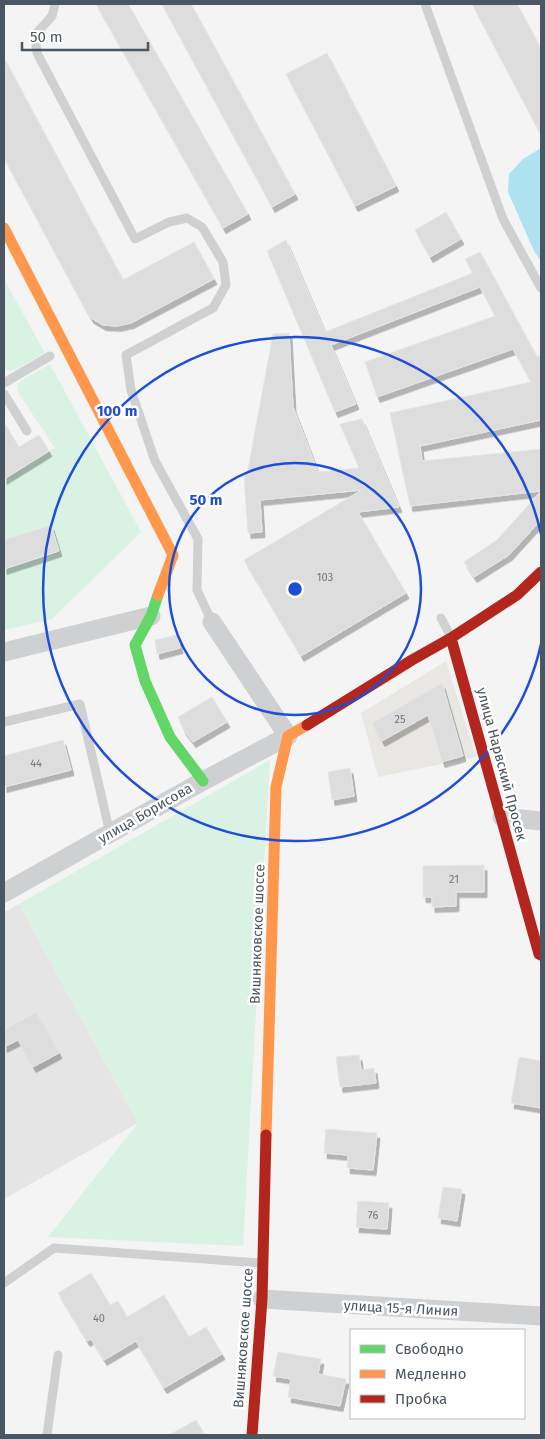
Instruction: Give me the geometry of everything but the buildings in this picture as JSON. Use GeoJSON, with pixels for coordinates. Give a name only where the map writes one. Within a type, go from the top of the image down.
{"type":"FeatureCollection","features":[{"type":"Feature","properties":{"kind":"street"},"geometry":{"type":"LineString","coordinates":[[4,228],[173,554],[151,616],[135,645],[145,681],[170,738],[203,781]]}},
{"type":"Feature","properties":{"kind":"street"},"geometry":{"type":"LineString","coordinates":[[212,622],[288,736],[451,638],[517,595],[541,572]]}},
{"type":"Feature","properties":{"kind":"street"},"geometry":{"type":"LineString","coordinates":[[4,652],[151,616]]}},
{"type":"Feature","properties":{"kind":"street","name":"улица Нарвский Просек"},"geometry":{"type":"LineString","coordinates":[[451,638],[539,954],[541,955]]}},
{"type":"Feature","properties":{"kind":"street","name":"улица Борисова"},"geometry":{"type":"LineString","coordinates":[[4,893],[203,781],[288,736]]}},
{"type":"Feature","properties":{"kind":"street","name":"Вишняковское шоссе"},"geometry":{"type":"LineString","coordinates":[[252,1435],[262,1300],[276,787],[288,736]]}},
{"type":"Feature","properties":{"kind":"street"},"geometry":{"type":"LineString","coordinates":[[502,817],[541,821]]}},
{"type":"Feature","properties":{"kind":"street","name":"улица 15-я Линия"},"geometry":{"type":"LineString","coordinates":[[262,1300],[541,1316]]}},
{"type":"Feature","properties":{"kind":"lane"},"geometry":{"type":"LineString","coordinates":[[55,4],[52,16],[35,35],[37,53],[135,239],[169,222],[187,218],[202,227],[223,262],[226,285],[213,308],[126,355],[131,390],[155,462],[198,539],[196,590],[212,622]]}},
{"type":"Feature","properties":{"kind":"lane"},"geometry":{"type":"LineString","coordinates":[[425,4],[503,219],[541,288]]}},
{"type":"Feature","properties":{"kind":"lane"},"geometry":{"type":"LineString","coordinates":[[4,383],[50,356]]}},
{"type":"Feature","properties":{"kind":"lane"},"geometry":{"type":"LineString","coordinates":[[4,394],[27,431]]}},
{"type":"Feature","properties":{"kind":"lane"},"geometry":{"type":"LineString","coordinates":[[441,618],[451,638]]}},
{"type":"Feature","properties":{"kind":"lane"},"geometry":{"type":"LineString","coordinates":[[4,722],[80,704],[110,833]]}},
{"type":"Feature","properties":{"kind":"lane"},"geometry":{"type":"LineString","coordinates":[[4,1283],[54,1248],[262,1263]]}},
{"type":"Feature","properties":{"kind":"lane"},"geometry":{"type":"LineString","coordinates":[[47,1435],[58,1355]]}},
{"type":"Feature","properties":{"kind":"shaded area"},"geometry":{"type":"Polygon","coordinates":[[[446,661],[476,757],[378,777],[361,713],[446,661]]]}},
{"type":"Feature","properties":{"kind":"shaded area"},"geometry":{"type":"Polygon","coordinates":[[[19,904],[138,1123],[4,1199],[4,912],[19,904]]]}},
{"type":"Feature","properties":{"kind":"green space"},"geometry":{"type":"Polygon","coordinates":[[[4,279],[45,353],[10,371],[4,368],[4,279]]]}},
{"type":"Feature","properties":{"kind":"green space"},"geometry":{"type":"Polygon","coordinates":[[[50,364],[141,532],[52,619],[4,630],[4,569],[59,551],[50,525],[4,540],[4,480],[55,448],[19,394],[17,386],[22,380],[50,364]]]}},
{"type":"Feature","properties":{"kind":"green space"},"geometry":{"type":"Polygon","coordinates":[[[270,760],[243,1246],[48,1237],[138,1123],[19,904],[270,760]]]}},
{"type":"Feature","properties":{"kind":"water"},"geometry":{"type":"Polygon","coordinates":[[[541,148],[541,261],[534,251],[508,192],[509,174],[523,159],[541,148]]]}},
{"type":"Feature","properties":{"kind":"traffic: fast"},"geometry":{"type":"LineString","coordinates":[[158,595],[151,616],[135,645],[145,681],[170,737],[203,781]]}},
{"type":"Feature","properties":{"kind":"traffic: slow"},"geometry":{"type":"LineString","coordinates":[[4,228],[173,555],[158,595]]}},
{"type":"Feature","properties":{"kind":"traffic: slow"},"geometry":{"type":"LineString","coordinates":[[266,1135],[276,787],[288,736],[307,725]]}},
{"type":"Feature","properties":{"kind":"traffic: jam"},"geometry":{"type":"LineString","coordinates":[[307,725],[451,638],[517,595],[541,572]]}},
{"type":"Feature","properties":{"kind":"traffic: jam"},"geometry":{"type":"LineString","coordinates":[[451,638],[539,954],[541,955]]}},
{"type":"Feature","properties":{"kind":"traffic: jam"},"geometry":{"type":"LineString","coordinates":[[252,1435],[262,1299],[266,1135]]}}]}
